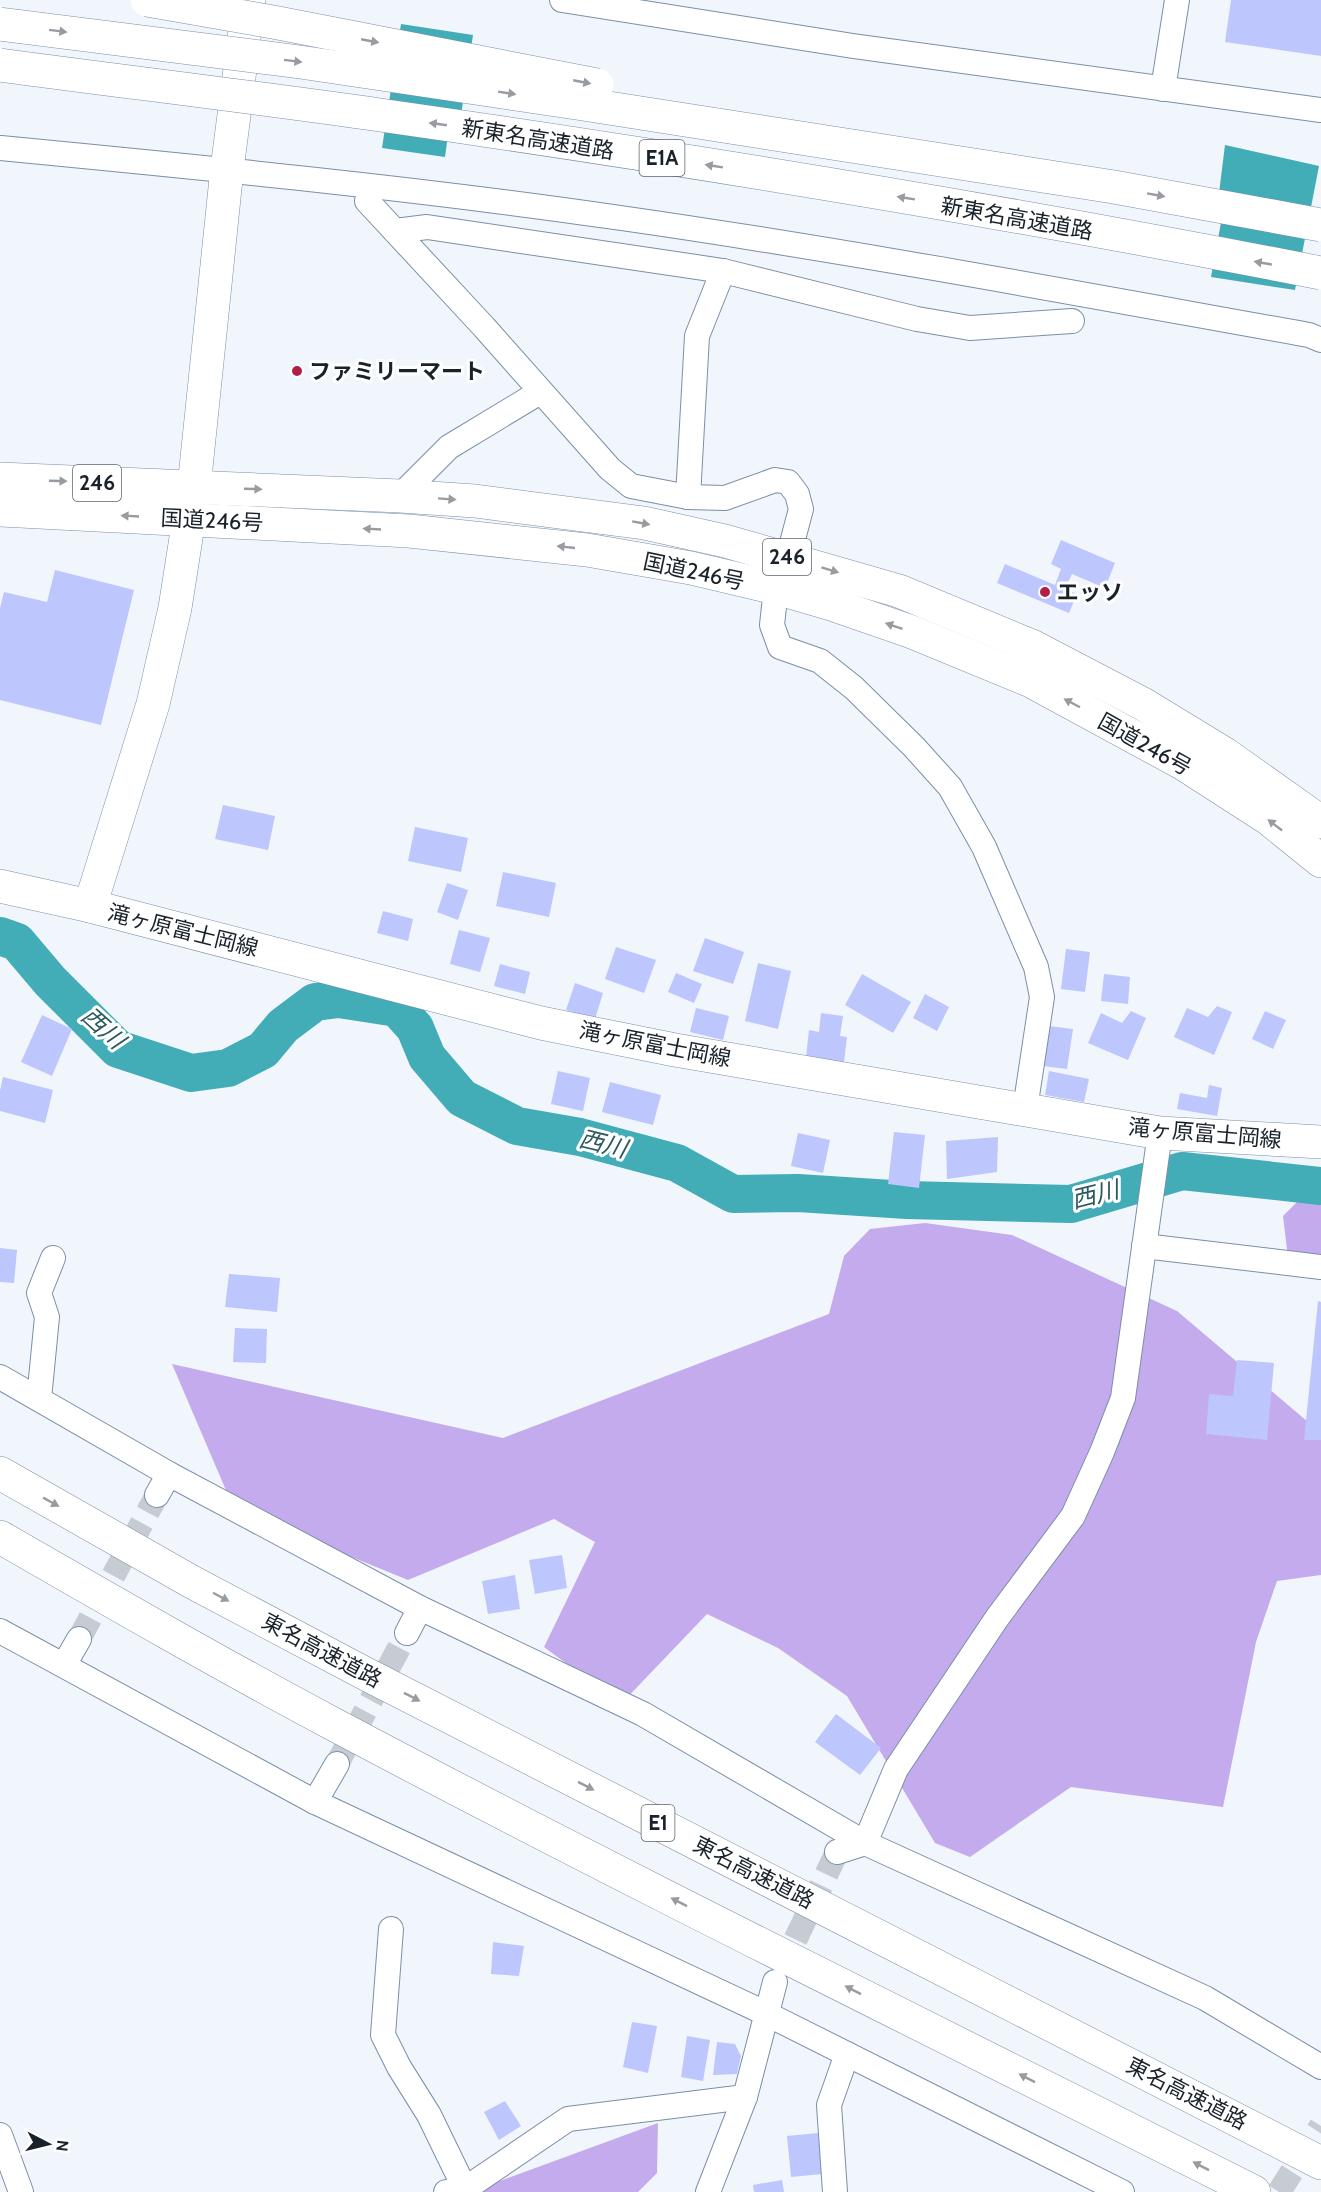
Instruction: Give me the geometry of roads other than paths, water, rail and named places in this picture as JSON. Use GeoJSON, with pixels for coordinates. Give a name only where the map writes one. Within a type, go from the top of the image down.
{"type":"FeatureCollection","features":[{"type":"Feature","properties":{"kind":"main road"},"geometry":{"type":"LineString","coordinates":[[147,0],[571,80],[1114,188]]}},
{"type":"Feature","properties":{"kind":"main road"},"geometry":{"type":"LineString","coordinates":[[90,906],[153,704],[175,608],[194,487],[227,169],[249,0]]}},
{"type":"Feature","properties":{"kind":"main road","name":"新東名高速道路"},"geometry":{"type":"LineString","coordinates":[[0,24],[300,62],[1114,188],[1321,225]]}},
{"type":"Feature","properties":{"kind":"main road","name":"新東名高速道路"},"geometry":{"type":"LineString","coordinates":[[0,65],[585,145],[919,200],[1321,273]]}},
{"type":"Feature","properties":{"kind":"main road","name":"国道246号"},"geometry":{"type":"LineString","coordinates":[[0,479],[475,501],[634,522],[725,541],[899,591],[1034,647],[1143,704],[1225,754],[1321,822]]}},
{"type":"Feature","properties":{"kind":"main road","name":"国道246号"},"geometry":{"type":"LineString","coordinates":[[0,510],[409,531],[587,550],[691,568],[776,588],[912,632],[1031,681],[1182,763],[1269,819],[1321,861]]}},
{"type":"Feature","properties":{"kind":"main road","name":"滝ヶ原富士岡線"},"geometry":{"type":"LineString","coordinates":[[0,886],[90,906],[541,1023],[675,1050],[1025,1109],[1158,1147],[1321,1142]]}},
{"type":"Feature","properties":{"kind":"main road","name":"東名高速道路"},"geometry":{"type":"LineString","coordinates":[[0,1473],[192,1582],[354,1667],[1321,2163]]}},
{"type":"Feature","properties":{"kind":"main road"},"geometry":{"type":"LineString","coordinates":[[0,1537],[185,1643],[510,1816],[1254,2192]]}},
{"type":"Feature","properties":{"kind":"street"},"geometry":{"type":"LineString","coordinates":[[562,0],[853,46],[1321,110]]}},
{"type":"Feature","properties":{"kind":"street"},"geometry":{"type":"LineString","coordinates":[[1163,89],[1177,0]]}},
{"type":"Feature","properties":{"kind":"street"},"geometry":{"type":"LineString","coordinates":[[0,148],[227,169],[483,199],[745,237],[1084,294],[1309,335],[1321,340]]}},
{"type":"Feature","properties":{"kind":"street"},"geometry":{"type":"LineString","coordinates":[[367,201],[484,327],[610,469],[630,486],[688,497],[725,498],[775,480],[788,482],[797,494],[801,510],[788,558]]}},
{"type":"Feature","properties":{"kind":"street"},"geometry":{"type":"LineString","coordinates":[[395,231],[427,227],[723,271],[917,319],[970,328],[1072,321]]}},
{"type":"Feature","properties":{"kind":"street"},"geometry":{"type":"LineString","coordinates":[[688,497],[697,336],[723,271]]}},
{"type":"Feature","properties":{"kind":"street"},"geometry":{"type":"LineString","coordinates":[[400,496],[449,447],[540,392]]}},
{"type":"Feature","properties":{"kind":"street"},"geometry":{"type":"LineString","coordinates":[[776,588],[772,626],[780,647],[820,661],[862,696],[914,747],[950,787],[984,848],[1036,967],[1042,997],[1025,1109]]}},
{"type":"Feature","properties":{"kind":"street"},"geometry":{"type":"LineString","coordinates":[[837,1852],[865,1843],[896,1769],[997,1618],[1073,1516],[1123,1398],[1158,1147]]}},
{"type":"Feature","properties":{"kind":"street"},"geometry":{"type":"LineString","coordinates":[[1144,1239],[1321,1267]]}},
{"type":"Feature","properties":{"kind":"street"},"geometry":{"type":"LineString","coordinates":[[39,1399],[47,1317],[39,1293],[53,1258]]}},
{"type":"Feature","properties":{"kind":"street"},"geometry":{"type":"LineString","coordinates":[[0,1377],[169,1474],[420,1608],[643,1714],[865,1843],[1205,1998],[1321,2067]]}},
{"type":"Feature","properties":{"kind":"street"},"geometry":{"type":"LineString","coordinates":[[157,1495],[169,1474]]}},
{"type":"Feature","properties":{"kind":"street"},"geometry":{"type":"LineString","coordinates":[[407,1633],[420,1608]]}},
{"type":"Feature","properties":{"kind":"street"},"geometry":{"type":"LineString","coordinates":[[0,1631],[315,1802],[765,2013],[1122,2192]]}},
{"type":"Feature","properties":{"kind":"street"},"geometry":{"type":"LineString","coordinates":[[64,1665],[80,1639]]}},
{"type":"Feature","properties":{"kind":"street"},"geometry":{"type":"LineString","coordinates":[[315,1802],[337,1764]]}},
{"type":"Feature","properties":{"kind":"street"},"geometry":{"type":"LineString","coordinates":[[391,1929],[383,2035],[399,2067],[429,2115],[455,2190],[568,2119],[745,2097]]}},
{"type":"Feature","properties":{"kind":"street"},"geometry":{"type":"LineString","coordinates":[[708,2192],[745,2097],[765,2013],[775,1982]]}},
{"type":"Feature","properties":{"kind":"street"},"geometry":{"type":"LineString","coordinates":[[835,2192],[829,2105],[847,2054]]}},
{"type":"Feature","properties":{"kind":"street"},"geometry":{"type":"LineString","coordinates":[[0,2135],[21,2192]]}},
{"type":"Feature","properties":{"kind":"water"},"geometry":{"type":"Polygon","coordinates":[[[401,24],[473,35],[458,135],[448,135],[445,157],[382,148],[401,24]]]}},
{"type":"Feature","properties":{"kind":"water"},"geometry":{"type":"Polygon","coordinates":[[[1225,145],[1319,166],[1295,290],[1211,277],[1226,195],[1219,193],[1225,145]]]}},
{"type":"Feature","properties":{"kind":"waterway","name":"西川"},"geometry":{"type":"LineString","coordinates":[[0,936],[17,942],[50,981],[118,1049],[191,1073],[228,1068],[263,1050],[283,1026],[315,1002],[339,999],[397,1008],[415,1028],[427,1057],[462,1098],[517,1126],[580,1137],[677,1163],[733,1194],[798,1193],[907,1200],[1071,1204],[1182,1171],[1321,1186]]}},
{"type":"Feature","properties":{"kind":"tunnel"},"geometry":{"type":"LineString","coordinates":[[79,1639],[157,1495]]}},
{"type":"Feature","properties":{"kind":"tunnel"},"geometry":{"type":"LineString","coordinates":[[337,1764],[407,1633]]}},
{"type":"Feature","properties":{"kind":"tunnel"},"geometry":{"type":"LineString","coordinates":[[780,1972],[837,1852]]}},
{"type":"Feature","properties":{"kind":"tunnel"},"geometry":{"type":"LineString","coordinates":[[1279,2192],[1321,2126]]}},
{"type":"Feature","properties":{"kind":"place","name":"ファミリーマート"},"geometry":{"type":"Point","coordinates":[297,371]}},
{"type":"Feature","properties":{"kind":"place","name":"エッソ"},"geometry":{"type":"Point","coordinates":[1045,592]}}]}
